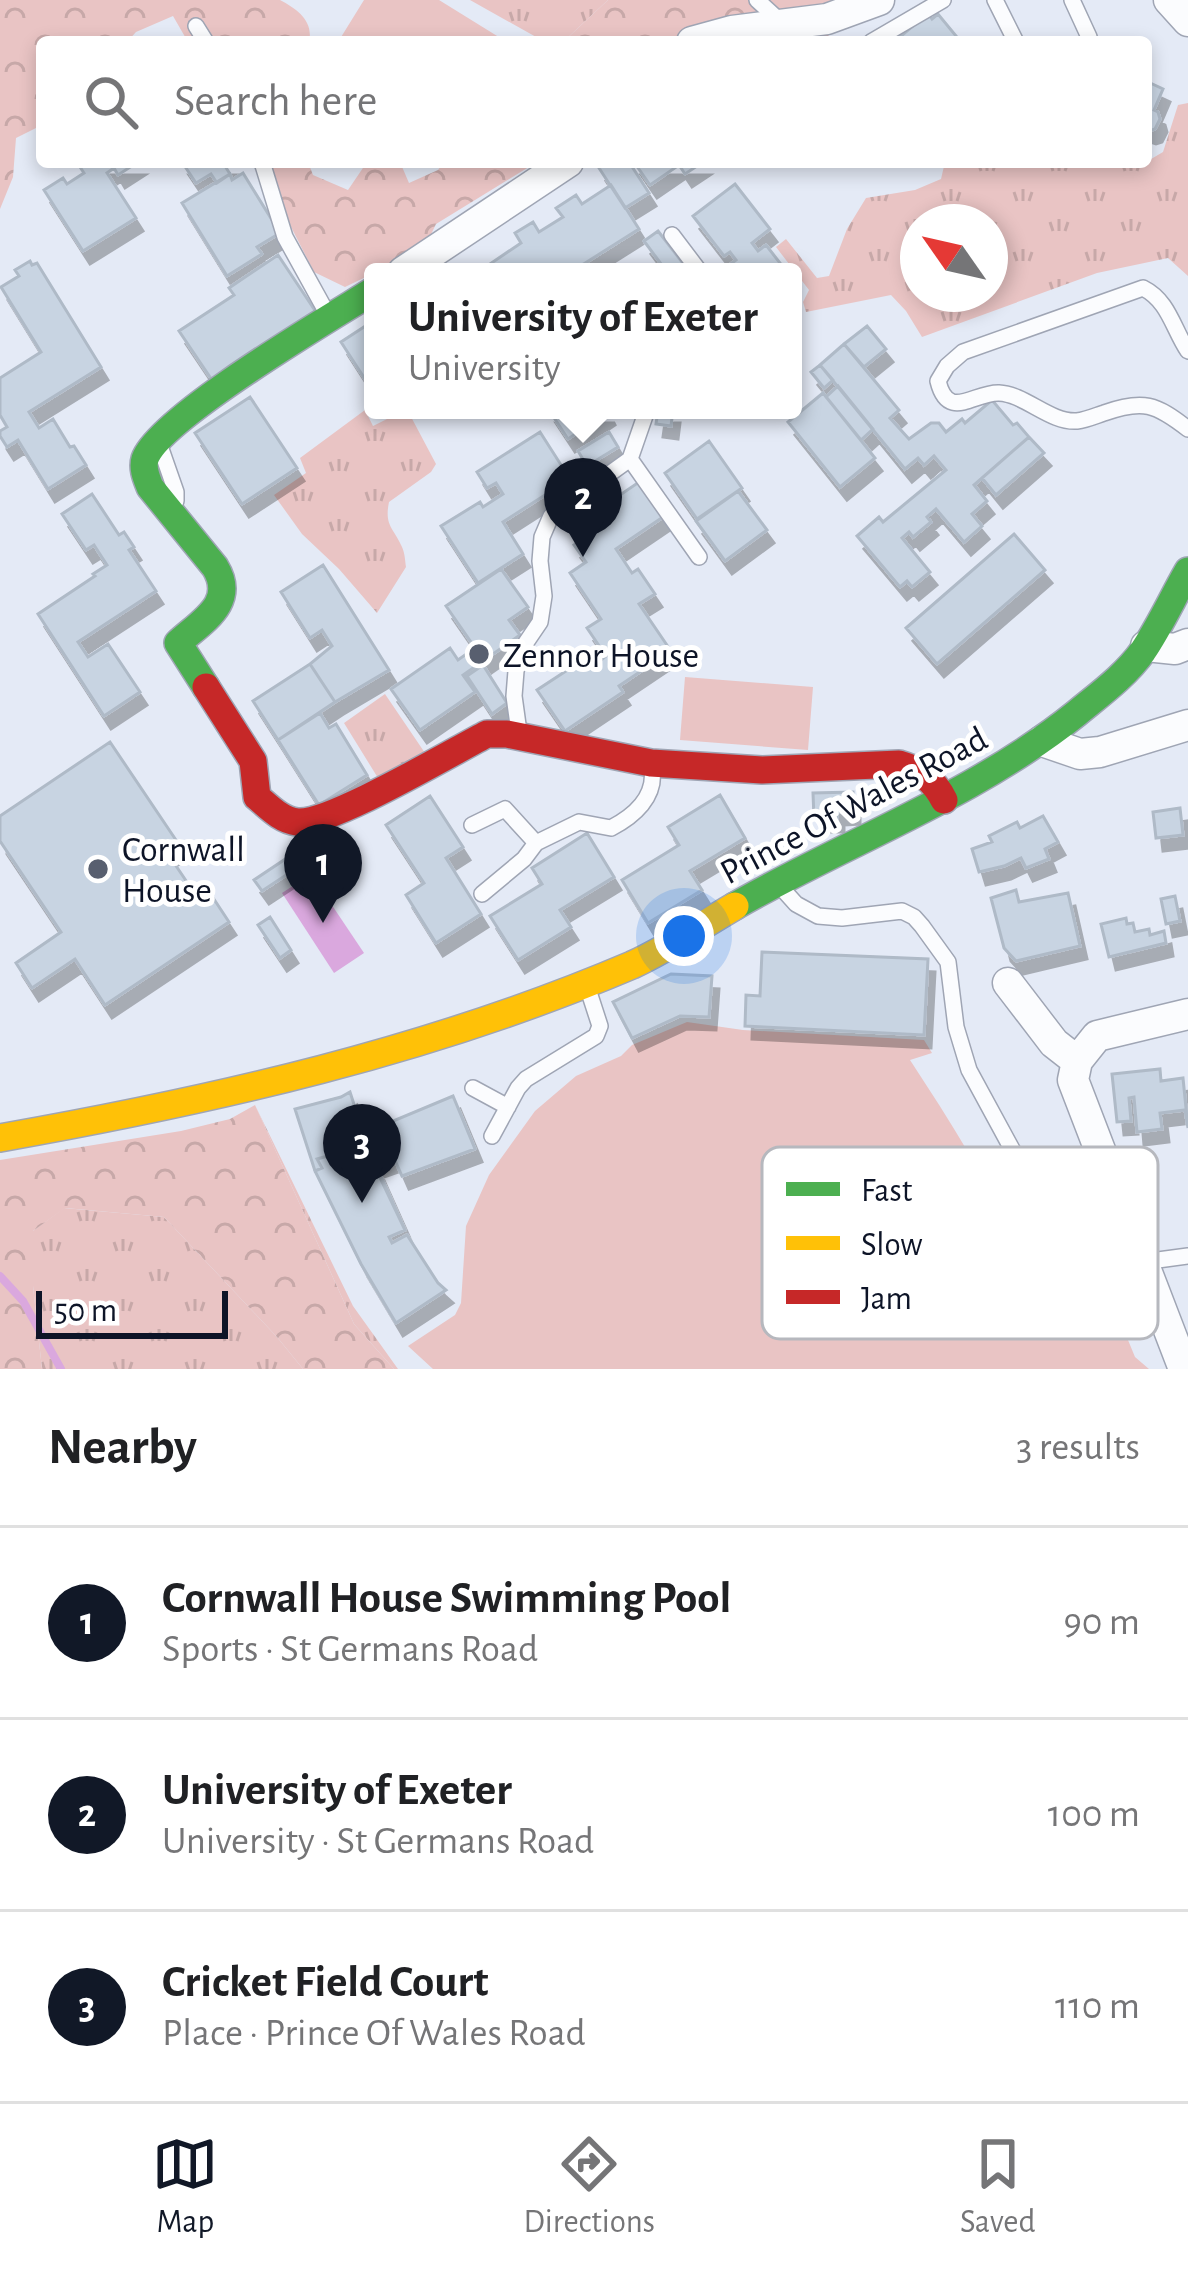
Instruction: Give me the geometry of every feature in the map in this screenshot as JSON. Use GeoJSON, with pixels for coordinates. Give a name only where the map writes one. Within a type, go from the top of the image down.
{"type":"FeatureCollection","features":[{"type":"Feature","properties":{"kind":"street"},"geometry":{"type":"LineString","coordinates":[[714,36],[826,19],[879,0]]}},
{"type":"Feature","properties":{"kind":"street"},"geometry":{"type":"LineString","coordinates":[[1169,0],[1188,21]]}},
{"type":"Feature","properties":{"kind":"street"},"geometry":{"type":"LineString","coordinates":[[416,263],[559,168]]}},
{"type":"Feature","properties":{"kind":"street"},"geometry":{"type":"LineString","coordinates":[[364,297],[207,400],[158,441],[144,460],[144,477],[223,580],[217,606],[178,643],[253,761],[257,797],[286,822],[306,823],[329,816],[488,734],[520,736],[651,763],[761,770],[905,764],[940,787],[944,800]]}},
{"type":"Feature","properties":{"kind":"street","name":"Prince Of Wales Road"},"geometry":{"type":"LineString","coordinates":[[0,1138],[141,1113],[398,1048],[466,1028],[636,963],[776,882],[944,800],[1042,741],[1113,684],[1146,646],[1188,571]]}},
{"type":"Feature","properties":{"kind":"street"},"geometry":{"type":"LineString","coordinates":[[1146,646],[1175,649],[1188,644]]}},
{"type":"Feature","properties":{"kind":"street"},"geometry":{"type":"LineString","coordinates":[[1042,741],[1079,754],[1100,752],[1186,725]]}},
{"type":"Feature","properties":{"kind":"street"},"geometry":{"type":"LineString","coordinates":[[1008,983],[1054,1043],[1076,1061]]}},
{"type":"Feature","properties":{"kind":"street"},"geometry":{"type":"LineString","coordinates":[[1098,1147],[1072,1080],[1076,1061],[1097,1036],[1188,1014]]}},
{"type":"Feature","properties":{"kind":"street"},"geometry":{"type":"LineString","coordinates":[[1158,1301],[1184,1369]]}},
{"type":"Feature","properties":{"kind":"lane"},"geometry":{"type":"LineString","coordinates":[[757,0],[784,25]]}},
{"type":"Feature","properties":{"kind":"lane"},"geometry":{"type":"LineString","coordinates":[[881,36],[943,0]]}},
{"type":"Feature","properties":{"kind":"lane"},"geometry":{"type":"LineString","coordinates":[[995,0],[1013,36]]}},
{"type":"Feature","properties":{"kind":"lane"},"geometry":{"type":"LineString","coordinates":[[1072,0],[1089,36]]}},
{"type":"Feature","properties":{"kind":"lane"},"geometry":{"type":"LineString","coordinates":[[196,26],[202,36]]}},
{"type":"Feature","properties":{"kind":"lane"},"geometry":{"type":"LineString","coordinates":[[264,168],[285,237],[331,319]]}},
{"type":"Feature","properties":{"kind":"lane"},"geometry":{"type":"LineString","coordinates":[[671,235],[693,263]]}},
{"type":"Feature","properties":{"kind":"lane"},"geometry":{"type":"LineString","coordinates":[[1188,351],[1166,307],[1143,288],[963,352],[938,382],[941,394],[950,401],[964,403],[1001,393],[1080,421],[1141,404],[1160,408],[1188,429]]}},
{"type":"Feature","properties":{"kind":"lane"},"geometry":{"type":"LineString","coordinates":[[520,736],[516,671],[523,647],[540,622],[542,537],[551,516],[631,459],[643,419]]}},
{"type":"Feature","properties":{"kind":"lane"},"geometry":{"type":"LineString","coordinates":[[631,459],[699,557]]}},
{"type":"Feature","properties":{"kind":"lane"},"geometry":{"type":"LineString","coordinates":[[482,894],[536,844],[579,822],[611,828],[634,816],[653,781],[651,763]]}},
{"type":"Feature","properties":{"kind":"lane"},"geometry":{"type":"LineString","coordinates":[[472,825],[506,809],[536,844]]}},
{"type":"Feature","properties":{"kind":"lane"},"geometry":{"type":"LineString","coordinates":[[776,882],[796,904],[818,916],[902,911],[914,917],[948,962],[956,1027],[969,1070],[1011,1147]]}},
{"type":"Feature","properties":{"kind":"lane"},"geometry":{"type":"LineString","coordinates":[[493,1136],[526,1079],[596,1036],[600,1025],[586,983]]}},
{"type":"Feature","properties":{"kind":"lane"},"geometry":{"type":"LineString","coordinates":[[473,1088],[508,1107]]}},
{"type":"Feature","properties":{"kind":"lane"},"geometry":{"type":"LineString","coordinates":[[1158,1260],[1188,1256]]}},
{"type":"Feature","properties":{"kind":"green space"},"geometry":{"type":"Polygon","coordinates":[[[0,0],[280,0],[307,22],[310,36],[185,36],[173,16],[132,36],[36,36],[36,128],[16,138],[13,177],[0,209],[0,0]]]}},
{"type":"Feature","properties":{"kind":"green space"},"geometry":{"type":"Polygon","coordinates":[[[364,0],[439,0],[497,36],[342,36],[364,0]]]}},
{"type":"Feature","properties":{"kind":"green space"},"geometry":{"type":"Polygon","coordinates":[[[470,0],[608,0],[569,36],[534,36],[470,0]]]}},
{"type":"Feature","properties":{"kind":"green space"},"geometry":{"type":"Polygon","coordinates":[[[608,0],[860,0],[849,23],[828,36],[569,36],[608,0]]]}},
{"type":"Feature","properties":{"kind":"green space"},"geometry":{"type":"Polygon","coordinates":[[[1188,103],[1188,276],[1168,258],[1097,273],[1008,306],[1008,204],[900,204],[900,305],[891,295],[806,312],[803,302],[809,290],[802,281],[802,263],[788,263],[776,247],[786,239],[817,278],[829,276],[847,229],[866,198],[915,190],[941,179],[944,168],[1152,168],[1152,158],[1163,152],[1178,105],[1188,103]]]}},
{"type":"Feature","properties":{"kind":"green space"},"geometry":{"type":"Polygon","coordinates":[[[261,168],[310,168],[313,175],[348,190],[363,168],[403,168],[409,183],[440,168],[527,168],[436,224],[424,249],[395,263],[364,263],[364,278],[345,287],[314,272],[261,168]]]}},
{"type":"Feature","properties":{"kind":"green space"},"geometry":{"type":"Polygon","coordinates":[[[907,312],[990,312],[922,337],[907,312]]]}},
{"type":"Feature","properties":{"kind":"green space"},"geometry":{"type":"Polygon","coordinates":[[[364,411],[364,419],[373,426],[387,419],[412,419],[436,464],[389,502],[389,522],[406,567],[377,613],[302,534],[274,495],[306,473],[300,458],[364,411]]]}},
{"type":"Feature","properties":{"kind":"green space"},"geometry":{"type":"Polygon","coordinates":[[[685,677],[813,687],[808,750],[680,740],[685,677]]]}},
{"type":"Feature","properties":{"kind":"green space"},"geometry":{"type":"Polygon","coordinates":[[[385,694],[425,753],[378,778],[344,723],[385,694]]]}},
{"type":"Feature","properties":{"kind":"green space"},"geometry":{"type":"Polygon","coordinates":[[[687,1022],[743,1030],[924,1040],[932,1053],[910,1060],[965,1147],[762,1147],[762,1339],[1128,1339],[1135,1357],[1149,1369],[433,1369],[408,1346],[455,1315],[461,1303],[466,1226],[489,1175],[535,1111],[576,1076],[621,1056],[632,1045],[687,1022]]]}},
{"type":"Feature","properties":{"kind":"green space"},"geometry":{"type":"Polygon","coordinates":[[[255,1105],[353,1306],[398,1369],[354,1324],[255,1105]]]}},
{"type":"Feature","properties":{"kind":"green space"},"geometry":{"type":"Polygon","coordinates":[[[255,1105],[354,1324],[394,1369],[303,1369],[164,1217],[65,1208],[33,1231],[42,1369],[0,1369],[0,1160],[181,1131],[230,1119],[255,1105]]]}},
{"type":"Feature","properties":{"kind":"green space"},"geometry":{"type":"Polygon","coordinates":[[[64,1208],[164,1217],[303,1369],[42,1369],[33,1231],[64,1208]]]}},
{"type":"Feature","properties":{"kind":"shaded area"},"geometry":{"type":"Polygon","coordinates":[[[311,874],[364,953],[334,973],[282,893],[311,874]]]}},
{"type":"Feature","properties":{"kind":"building"},"geometry":{"type":"Polygon","coordinates":[[[928,13],[932,19],[938,14],[956,36],[901,36],[928,13]]]}},
{"type":"Feature","properties":{"kind":"building"},"geometry":{"type":"Polygon","coordinates":[[[1152,84],[1163,89],[1154,110],[1160,119],[1155,129],[1152,84]]]}},
{"type":"Feature","properties":{"kind":"building"},"geometry":{"type":"Polygon","coordinates":[[[81,168],[114,168],[107,173],[136,218],[83,251],[44,190],[63,178],[67,184],[84,173],[81,168]]]}},
{"type":"Feature","properties":{"kind":"building"},"geometry":{"type":"Polygon","coordinates":[[[186,168],[226,168],[230,174],[217,183],[211,174],[196,183],[186,168]]]}},
{"type":"Feature","properties":{"kind":"building"},"geometry":{"type":"Polygon","coordinates":[[[599,168],[633,168],[649,193],[625,208],[599,168]]]}},
{"type":"Feature","properties":{"kind":"building"},"geometry":{"type":"Polygon","coordinates":[[[638,168],[675,168],[650,185],[638,168]]]}},
{"type":"Feature","properties":{"kind":"building"},"geometry":{"type":"Polygon","coordinates":[[[243,173],[280,233],[257,247],[262,254],[227,276],[182,203],[230,174],[232,180],[243,173]]]}},
{"type":"Feature","properties":{"kind":"building"},"geometry":{"type":"Polygon","coordinates":[[[735,184],[770,229],[752,243],[758,251],[766,245],[780,263],[732,263],[736,260],[730,252],[724,256],[693,216],[735,184]]]}},
{"type":"Feature","properties":{"kind":"building"},"geometry":{"type":"Polygon","coordinates":[[[611,185],[639,229],[585,263],[491,263],[521,243],[515,233],[533,222],[539,232],[563,217],[556,208],[576,195],[582,204],[611,185]]]}},
{"type":"Feature","properties":{"kind":"building"},"geometry":{"type":"Polygon","coordinates":[[[658,231],[683,263],[660,263],[644,241],[658,231]]]}},
{"type":"Feature","properties":{"kind":"building"},"geometry":{"type":"Polygon","coordinates":[[[278,255],[318,315],[214,383],[179,331],[234,295],[229,288],[278,255]]]}},
{"type":"Feature","properties":{"kind":"building"},"geometry":{"type":"Polygon","coordinates":[[[30,261],[37,263],[101,367],[29,412],[39,428],[53,419],[86,465],[48,489],[18,440],[7,447],[0,436],[7,427],[0,415],[0,378],[41,352],[1,287],[19,276],[15,270],[30,261]]]}},
{"type":"Feature","properties":{"kind":"building"},"geometry":{"type":"Polygon","coordinates":[[[867,326],[886,349],[864,367],[844,344],[867,326]]]}},
{"type":"Feature","properties":{"kind":"building"},"geometry":{"type":"Polygon","coordinates":[[[364,327],[364,378],[341,342],[364,327]]]}},
{"type":"Feature","properties":{"kind":"building"},"geometry":{"type":"Polygon","coordinates":[[[844,344],[899,410],[890,418],[909,439],[931,423],[939,423],[946,432],[992,400],[1029,437],[974,485],[987,501],[972,514],[982,526],[964,542],[936,509],[927,517],[931,522],[913,537],[909,532],[902,538],[930,572],[912,587],[907,581],[900,587],[857,536],[879,517],[883,522],[946,470],[934,456],[924,465],[918,458],[905,469],[820,365],[844,344]]]}},
{"type":"Feature","properties":{"kind":"building"},"geometry":{"type":"Polygon","coordinates":[[[820,365],[833,380],[824,388],[811,372],[820,365]]]}},
{"type":"Feature","properties":{"kind":"building"},"geometry":{"type":"Polygon","coordinates":[[[838,386],[873,429],[861,440],[826,397],[838,386]]]}},
{"type":"Feature","properties":{"kind":"building"},"geometry":{"type":"Polygon","coordinates":[[[823,393],[875,458],[840,487],[788,422],[802,419],[802,410],[823,393]]]}},
{"type":"Feature","properties":{"kind":"building"},"geometry":{"type":"Polygon","coordinates":[[[250,397],[297,468],[242,504],[195,433],[250,397]]]}},
{"type":"Feature","properties":{"kind":"building"},"geometry":{"type":"Polygon","coordinates":[[[555,419],[598,419],[568,439],[555,419]]]}},
{"type":"Feature","properties":{"kind":"building"},"geometry":{"type":"Polygon","coordinates":[[[657,419],[672,419],[671,426],[656,424],[657,419]]]}},
{"type":"Feature","properties":{"kind":"building"},"geometry":{"type":"Polygon","coordinates":[[[540,432],[570,479],[503,522],[523,554],[478,583],[441,526],[503,494],[496,483],[487,488],[477,472],[540,432]]]}},
{"type":"Feature","properties":{"kind":"building"},"geometry":{"type":"Polygon","coordinates":[[[609,432],[618,447],[587,466],[578,451],[609,432]]]}},
{"type":"Feature","properties":{"kind":"building"},"geometry":{"type":"Polygon","coordinates":[[[1029,437],[1044,453],[996,495],[982,478],[1029,437]]]}},
{"type":"Feature","properties":{"kind":"building"},"geometry":{"type":"Polygon","coordinates":[[[709,441],[742,488],[697,519],[665,473],[709,441]]]}},
{"type":"Feature","properties":{"kind":"building"},"geometry":{"type":"Polygon","coordinates":[[[639,482],[663,517],[616,549],[632,573],[638,569],[655,594],[639,604],[671,651],[619,686],[623,692],[565,731],[537,690],[595,652],[601,660],[606,656],[587,628],[601,619],[570,573],[586,562],[574,545],[594,532],[585,519],[639,482]]]}},
{"type":"Feature","properties":{"kind":"building"},"geometry":{"type":"Polygon","coordinates":[[[738,491],[767,530],[725,561],[696,521],[738,491]]]}},
{"type":"Feature","properties":{"kind":"building"},"geometry":{"type":"Polygon","coordinates":[[[92,494],[119,535],[124,532],[134,547],[129,550],[156,591],[78,642],[88,657],[108,644],[140,692],[104,716],[38,614],[107,565],[94,545],[86,550],[62,514],[92,494]]]}},
{"type":"Feature","properties":{"kind":"building"},"geometry":{"type":"Polygon","coordinates":[[[1014,534],[1045,570],[937,664],[906,628],[1014,534]]]}},
{"type":"Feature","properties":{"kind":"building"},"geometry":{"type":"Polygon","coordinates":[[[323,565],[389,670],[335,702],[310,664],[332,646],[322,630],[310,638],[281,592],[323,565]]]}},
{"type":"Feature","properties":{"kind":"building","name":"Zennor House"},"geometry":{"type":"Polygon","coordinates":[[[501,569],[528,607],[509,620],[520,635],[463,675],[475,692],[420,730],[391,689],[450,648],[458,660],[475,648],[446,606],[501,569]]]}},
{"type":"Feature","properties":{"kind":"building"},"geometry":{"type":"Polygon","coordinates":[[[310,664],[335,702],[278,740],[253,701],[310,664]]]}},
{"type":"Feature","properties":{"kind":"building"},"geometry":{"type":"Polygon","coordinates":[[[483,665],[507,703],[492,714],[467,676],[483,665]]]}},
{"type":"Feature","properties":{"kind":"building"},"geometry":{"type":"Polygon","coordinates":[[[320,713],[329,728],[336,724],[367,775],[319,805],[278,740],[320,713]]]}},
{"type":"Feature","properties":{"kind":"building","name":"Cornwall House"},"geometry":{"type":"Polygon","coordinates":[[[110,742],[180,846],[168,854],[193,891],[204,884],[229,922],[105,1005],[75,959],[32,988],[16,963],[61,932],[0,841],[0,816],[110,742]]]}},
{"type":"Feature","properties":{"kind":"building"},"geometry":{"type":"Polygon","coordinates":[[[853,792],[853,811],[837,812],[837,819],[814,819],[813,793],[853,792]]]}},
{"type":"Feature","properties":{"kind":"building"},"geometry":{"type":"Polygon","coordinates":[[[720,795],[745,838],[690,871],[702,890],[648,923],[622,880],[679,845],[668,827],[720,795]]]}},
{"type":"Feature","properties":{"kind":"building"},"geometry":{"type":"Polygon","coordinates":[[[430,796],[463,847],[446,858],[481,914],[436,943],[406,895],[424,883],[386,825],[430,796]]]}},
{"type":"Feature","properties":{"kind":"building"},"geometry":{"type":"Polygon","coordinates":[[[1180,808],[1183,835],[1156,838],[1153,812],[1180,808]]]}},
{"type":"Feature","properties":{"kind":"building"},"geometry":{"type":"Polygon","coordinates":[[[1043,816],[1058,842],[1045,849],[1049,859],[1026,868],[1021,858],[979,872],[972,849],[992,842],[989,836],[1017,822],[1020,828],[1043,816]]]}},
{"type":"Feature","properties":{"kind":"building"},"geometry":{"type":"Polygon","coordinates":[[[587,833],[614,877],[560,910],[571,927],[518,960],[490,916],[542,884],[532,868],[587,833]]]}},
{"type":"Feature","properties":{"kind":"building"},"geometry":{"type":"Polygon","coordinates":[[[302,848],[309,860],[262,891],[254,880],[302,848]]]}},
{"type":"Feature","properties":{"kind":"building"},"geometry":{"type":"Polygon","coordinates":[[[1016,890],[1019,902],[1068,893],[1080,946],[1016,961],[1004,948],[991,898],[1016,890]]]}},
{"type":"Feature","properties":{"kind":"building"},"geometry":{"type":"Polygon","coordinates":[[[1175,896],[1180,921],[1166,924],[1161,899],[1175,896]]]}},
{"type":"Feature","properties":{"kind":"building"},"geometry":{"type":"Polygon","coordinates":[[[270,917],[291,950],[280,958],[258,925],[270,917]]]}},
{"type":"Feature","properties":{"kind":"building"},"geometry":{"type":"Polygon","coordinates":[[[1126,918],[1135,932],[1164,931],[1166,943],[1109,957],[1101,924],[1126,918]]]}},
{"type":"Feature","properties":{"kind":"building"},"geometry":{"type":"Polygon","coordinates":[[[762,952],[928,959],[924,1035],[745,1026],[746,995],[760,996],[762,952]]]}},
{"type":"Feature","properties":{"kind":"building"},"geometry":{"type":"Polygon","coordinates":[[[671,974],[712,976],[709,1017],[680,1016],[632,1038],[613,1002],[671,974]]]}},
{"type":"Feature","properties":{"kind":"building"},"geometry":{"type":"Polygon","coordinates":[[[1160,1069],[1161,1081],[1183,1078],[1188,1128],[1185,1110],[1160,1113],[1162,1129],[1137,1132],[1134,1097],[1129,1098],[1131,1121],[1117,1122],[1112,1074],[1160,1069]]]}},
{"type":"Feature","properties":{"kind":"building"},"geometry":{"type":"Polygon","coordinates":[[[350,1092],[369,1151],[389,1144],[381,1126],[453,1096],[475,1149],[402,1176],[394,1158],[374,1165],[405,1230],[389,1237],[392,1243],[407,1235],[446,1290],[396,1323],[315,1171],[295,1109],[350,1092]]]}},
{"type":"Feature","properties":{"kind":"building"},"geometry":{"type":"Polygon","coordinates":[[[350,1092],[367,1145],[317,1159],[322,1168],[315,1171],[295,1109],[350,1092]]]}},
{"type":"Feature","properties":{"kind":"building"},"geometry":{"type":"Polygon","coordinates":[[[453,1096],[475,1149],[402,1176],[394,1158],[374,1165],[369,1151],[389,1144],[381,1126],[453,1096]]]}},
{"type":"Feature","properties":{"kind":"building"},"geometry":{"type":"Polygon","coordinates":[[[367,1145],[405,1230],[389,1237],[392,1243],[407,1235],[446,1290],[396,1323],[315,1171],[322,1168],[317,1159],[367,1145]]]}},
{"type":"Feature","properties":{"kind":"waterway"},"geometry":{"type":"LineString","coordinates":[[0,1276],[23,1301],[61,1369]]}},
{"type":"Feature","properties":{"kind":"traffic: fast"},"geometry":{"type":"LineString","coordinates":[[206,687],[178,643],[214,610],[221,580],[150,487],[145,459],[180,419],[212,395],[364,297]]}},
{"type":"Feature","properties":{"kind":"traffic: fast"},"geometry":{"type":"LineString","coordinates":[[735,906],[953,793],[1037,742],[1136,660],[1188,571]]}},
{"type":"Feature","properties":{"kind":"traffic: slow"},"geometry":{"type":"LineString","coordinates":[[0,1138],[161,1107],[400,1048],[632,965],[735,906]]}},
{"type":"Feature","properties":{"kind":"traffic: jam"},"geometry":{"type":"LineString","coordinates":[[206,687],[253,761],[257,797],[280,816],[297,822],[362,800],[487,734],[651,763],[762,770],[899,764],[926,777],[944,800]]}},
{"type":"Feature","properties":{"kind":"place","name":"University of Exeter"},"geometry":{"type":"Point","coordinates":[583,557]}},
{"type":"Feature","properties":{"kind":"place","name":"Zennor House"},"geometry":{"type":"Point","coordinates":[479,654]}},
{"type":"Feature","properties":{"kind":"place","name":"Cornwall House"},"geometry":{"type":"Point","coordinates":[98,869]}},
{"type":"Feature","properties":{"kind":"place","name":"Cornwall House Swimming Pool"},"geometry":{"type":"Point","coordinates":[323,923]}},
{"type":"Feature","properties":{"kind":"place","name":"Cricket Field Court"},"geometry":{"type":"Point","coordinates":[362,1203]}}]}
